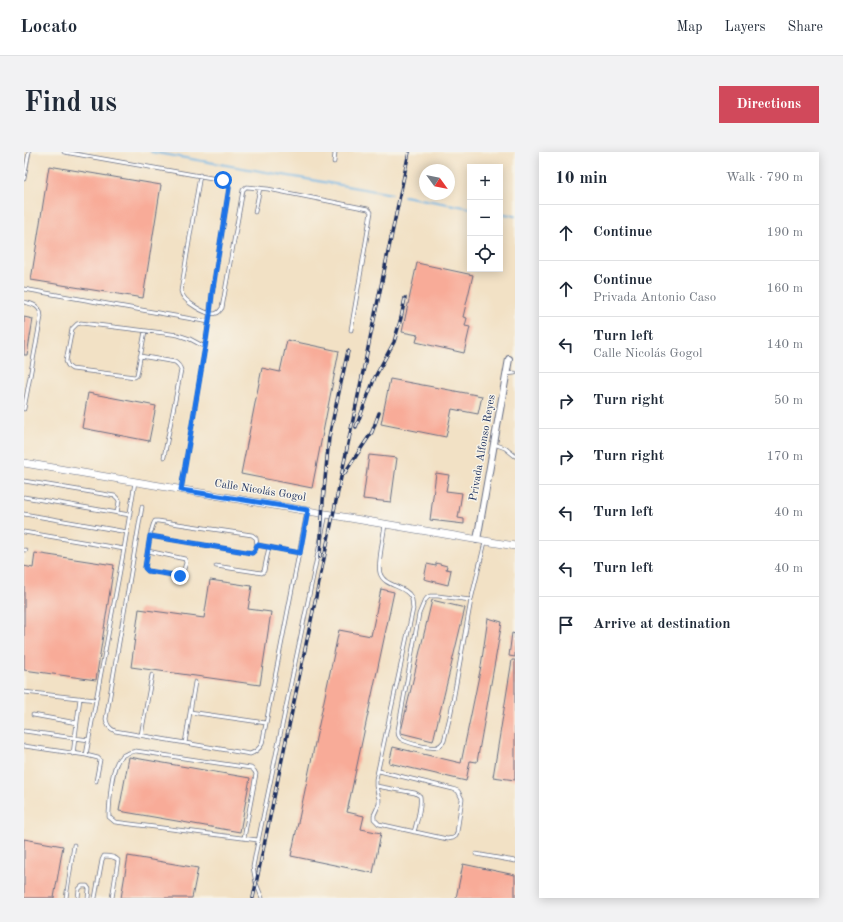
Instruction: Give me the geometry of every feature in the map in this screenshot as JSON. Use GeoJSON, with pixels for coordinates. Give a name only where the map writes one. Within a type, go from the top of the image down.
{"type":"FeatureCollection","features":[{"type":"Feature","properties":{"kind":"street","name":"Privada Alfonso Reyes"},"geometry":{"type":"LineString","coordinates":[[477,540],[509,359]]}},
{"type":"Feature","properties":{"kind":"street","name":"Calle Nicolás Gogol"},"geometry":{"type":"LineString","coordinates":[[24,463],[515,546]]}},
{"type":"Feature","properties":{"kind":"lane"},"geometry":{"type":"LineString","coordinates":[[24,179],[29,152]]}},
{"type":"Feature","properties":{"kind":"lane"},"geometry":{"type":"LineString","coordinates":[[64,152],[223,180],[229,188],[209,322],[181,490]]}},
{"type":"Feature","properties":{"kind":"lane"},"geometry":{"type":"LineString","coordinates":[[334,152],[334,162]]}},
{"type":"Feature","properties":{"kind":"lane"},"geometry":{"type":"LineString","coordinates":[[200,175],[180,291],[182,296],[195,307],[210,314],[217,313],[222,308],[243,190],[247,187],[260,188],[368,209],[371,212],[351,330]]}},
{"type":"Feature","properties":{"kind":"lane"},"geometry":{"type":"LineString","coordinates":[[255,212],[260,188]]}},
{"type":"Feature","properties":{"kind":"lane"},"geometry":{"type":"LineString","coordinates":[[24,289],[209,322]]}},
{"type":"Feature","properties":{"kind":"lane"},"geometry":{"type":"LineString","coordinates":[[24,302],[39,308],[41,317],[24,409]]}},
{"type":"Feature","properties":{"kind":"lane"},"geometry":{"type":"LineString","coordinates":[[145,331],[136,375],[134,378],[72,369],[68,367],[66,361],[72,329],[77,324],[81,323],[178,335],[190,339],[205,347]]}},
{"type":"Feature","properties":{"kind":"lane"},"geometry":{"type":"LineString","coordinates":[[140,356],[178,363],[181,370],[164,457]]}},
{"type":"Feature","properties":{"kind":"lane"},"geometry":{"type":"LineString","coordinates":[[506,374],[515,373]]}},
{"type":"Feature","properties":{"kind":"lane"},"geometry":{"type":"LineString","coordinates":[[494,444],[505,448],[515,456]]}},
{"type":"Feature","properties":{"kind":"lane"},"geometry":{"type":"LineString","coordinates":[[24,481],[114,496],[118,498],[119,501],[117,513]]}},
{"type":"Feature","properties":{"kind":"lane"},"geometry":{"type":"LineString","coordinates":[[86,755],[135,482]]}},
{"type":"Feature","properties":{"kind":"lane"},"geometry":{"type":"LineString","coordinates":[[24,497],[130,515]]}},
{"type":"Feature","properties":{"kind":"lane"},"geometry":{"type":"LineString","coordinates":[[142,507],[106,719],[107,725],[115,730],[250,754],[256,752],[262,744],[308,510]]}},
{"type":"Feature","properties":{"kind":"lane"},"geometry":{"type":"LineString","coordinates":[[24,514],[127,532]]}},
{"type":"Feature","properties":{"kind":"lane"},"geometry":{"type":"LineString","coordinates":[[262,898],[256,883],[253,867],[326,514]]}},
{"type":"Feature","properties":{"kind":"lane"},"geometry":{"type":"LineString","coordinates":[[148,551],[185,559],[186,563],[182,575],[180,576],[147,570],[145,567],[150,536],[154,522],[158,520],[252,535],[256,538],[257,545],[252,553],[150,536]]}},
{"type":"Feature","properties":{"kind":"lane"},"geometry":{"type":"LineString","coordinates":[[379,771],[458,791],[462,800],[456,836],[447,839],[414,832],[379,824],[374,818],[379,804],[376,786],[379,771],[413,609],[411,597],[408,592],[386,581],[381,577],[379,572],[385,524]]}},
{"type":"Feature","properties":{"kind":"lane"},"geometry":{"type":"LineString","coordinates":[[24,532],[124,549]]}},
{"type":"Feature","properties":{"kind":"lane"},"geometry":{"type":"LineString","coordinates":[[471,600],[430,596],[424,602],[420,614],[398,730],[398,735],[401,739],[431,747],[437,747],[444,741],[452,712],[471,600],[485,542]]}},
{"type":"Feature","properties":{"kind":"lane"},"geometry":{"type":"LineString","coordinates":[[257,545],[300,553]]}},
{"type":"Feature","properties":{"kind":"lane"},"geometry":{"type":"LineString","coordinates":[[216,566],[262,574],[269,547]]}},
{"type":"Feature","properties":{"kind":"lane"},"geometry":{"type":"LineString","coordinates":[[141,735],[152,676]]}},
{"type":"Feature","properties":{"kind":"lane"},"geometry":{"type":"LineString","coordinates":[[185,743],[195,682]]}},
{"type":"Feature","properties":{"kind":"lane"},"geometry":{"type":"LineString","coordinates":[[24,692],[96,700]]}},
{"type":"Feature","properties":{"kind":"lane"},"geometry":{"type":"LineString","coordinates":[[73,754],[80,698]]}},
{"type":"Feature","properties":{"kind":"lane"},"geometry":{"type":"LineString","coordinates":[[190,712],[266,723]]}},
{"type":"Feature","properties":{"kind":"lane"},"geometry":{"type":"LineString","coordinates":[[33,715],[78,723]]}},
{"type":"Feature","properties":{"kind":"lane"},"geometry":{"type":"LineString","coordinates":[[24,731],[89,740]]}},
{"type":"Feature","properties":{"kind":"lane"},"geometry":{"type":"LineString","coordinates":[[24,746],[98,758],[100,760],[96,781]]}},
{"type":"Feature","properties":{"kind":"lane"},"geometry":{"type":"LineString","coordinates":[[244,838],[256,774],[254,769],[136,751],[123,755],[116,764],[113,772],[109,812],[109,817],[114,822],[258,840]]}},
{"type":"Feature","properties":{"kind":"lane"},"geometry":{"type":"LineString","coordinates":[[376,786],[415,793],[420,796],[420,808],[414,832]]}},
{"type":"Feature","properties":{"kind":"lane"},"geometry":{"type":"LineString","coordinates":[[66,898],[74,845]]}},
{"type":"Feature","properties":{"kind":"lane"},"geometry":{"type":"LineString","coordinates":[[476,854],[515,861]]}},
{"type":"Feature","properties":{"kind":"lane"},"geometry":{"type":"LineString","coordinates":[[95,898],[102,860],[104,856],[106,856],[118,860],[112,898]]}},
{"type":"Feature","properties":{"kind":"lane"},"geometry":{"type":"LineString","coordinates":[[78,898],[79,889],[82,886],[88,886],[88,898]]}},
{"type":"Feature","properties":{"kind":"building"},"geometry":{"type":"Polygon","coordinates":[[[49,166],[161,185],[143,298],[31,280],[49,166]]]}},
{"type":"Feature","properties":{"kind":"building"},"geometry":{"type":"Polygon","coordinates":[[[417,263],[473,275],[463,317],[467,318],[465,326],[470,327],[464,353],[416,342],[418,335],[402,332],[417,263]]]}},
{"type":"Feature","properties":{"kind":"building"},"geometry":{"type":"Polygon","coordinates":[[[24,317],[33,319],[27,355],[24,355],[24,317]]]}},
{"type":"Feature","properties":{"kind":"building"},"geometry":{"type":"Polygon","coordinates":[[[287,340],[339,351],[312,488],[241,474],[262,368],[280,372],[287,340]]]}},
{"type":"Feature","properties":{"kind":"building"},"geometry":{"type":"Polygon","coordinates":[[[390,379],[482,396],[478,414],[452,409],[446,437],[381,424],[390,379]]]}},
{"type":"Feature","properties":{"kind":"building"},"geometry":{"type":"Polygon","coordinates":[[[88,393],[156,406],[149,441],[82,428],[88,393]]]}},
{"type":"Feature","properties":{"kind":"building"},"geometry":{"type":"Polygon","coordinates":[[[369,455],[397,458],[391,502],[363,499],[369,455]]]}},
{"type":"Feature","properties":{"kind":"building"},"geometry":{"type":"Polygon","coordinates":[[[436,473],[449,475],[446,491],[462,493],[458,518],[464,519],[464,524],[430,520],[436,473]]]}},
{"type":"Feature","properties":{"kind":"building"},"geometry":{"type":"Polygon","coordinates":[[[35,553],[114,565],[96,680],[24,670],[24,566],[33,568],[35,553]]]}},
{"type":"Feature","properties":{"kind":"building"},"geometry":{"type":"Polygon","coordinates":[[[436,563],[447,566],[446,569],[451,570],[448,585],[424,579],[427,564],[436,566],[436,563]]]}},
{"type":"Feature","properties":{"kind":"building"},"geometry":{"type":"Polygon","coordinates":[[[210,580],[252,586],[248,609],[271,612],[260,685],[131,667],[139,609],[204,618],[210,580]]]}},
{"type":"Feature","properties":{"kind":"building"},"geometry":{"type":"Polygon","coordinates":[[[381,589],[394,592],[347,812],[364,816],[361,829],[381,833],[373,873],[291,856],[339,630],[371,636],[381,589]]]}},
{"type":"Feature","properties":{"kind":"building"},"geometry":{"type":"Polygon","coordinates":[[[432,600],[465,608],[433,741],[401,733],[432,600]]]}},
{"type":"Feature","properties":{"kind":"building"},"geometry":{"type":"Polygon","coordinates":[[[488,618],[502,622],[477,762],[470,761],[466,781],[389,763],[393,747],[461,763],[481,666],[488,618]]]}},
{"type":"Feature","properties":{"kind":"building"},"geometry":{"type":"Polygon","coordinates":[[[512,633],[515,634],[515,657],[509,656],[512,633]]]}},
{"type":"Feature","properties":{"kind":"building"},"geometry":{"type":"Polygon","coordinates":[[[512,660],[515,660],[515,780],[493,777],[512,660]]]}},
{"type":"Feature","properties":{"kind":"building"},"geometry":{"type":"Polygon","coordinates":[[[129,757],[250,778],[240,832],[119,811],[129,757]]]}},
{"type":"Feature","properties":{"kind":"building"},"geometry":{"type":"Polygon","coordinates":[[[24,839],[63,846],[54,898],[24,898],[24,839]]]}},
{"type":"Feature","properties":{"kind":"building"},"geometry":{"type":"Polygon","coordinates":[[[128,856],[198,868],[192,898],[121,898],[128,856]]]}},
{"type":"Feature","properties":{"kind":"building"},"geometry":{"type":"Polygon","coordinates":[[[463,864],[515,875],[515,898],[456,898],[463,864]]]}},
{"type":"Feature","properties":{"kind":"waterway"},"geometry":{"type":"LineString","coordinates":[[151,152],[392,194]]}},
{"type":"Feature","properties":{"kind":"waterway"},"geometry":{"type":"LineString","coordinates":[[404,196],[467,207]]}},
{"type":"Feature","properties":{"kind":"waterway"},"geometry":{"type":"LineString","coordinates":[[503,214],[515,216]]}},
{"type":"Feature","properties":{"kind":"railway"},"geometry":{"type":"LineString","coordinates":[[253,898],[409,152]]}},
{"type":"Feature","properties":{"kind":"railway"},"geometry":{"type":"LineString","coordinates":[[356,427],[375,377],[394,342],[405,298]]}},
{"type":"Feature","properties":{"kind":"railway"},"geometry":{"type":"LineString","coordinates":[[320,557],[329,437],[348,351]]}},
{"type":"Feature","properties":{"kind":"railway"},"geometry":{"type":"LineString","coordinates":[[344,474],[372,432],[379,413]]}},
{"type":"Feature","properties":{"kind":"route"},"geometry":{"type":"LineString","coordinates":[[180,576],[148,571],[145,568],[150,536],[252,553],[257,545],[300,553],[308,510],[181,490],[205,347],[229,188],[228,184],[223,180]]}}]}
